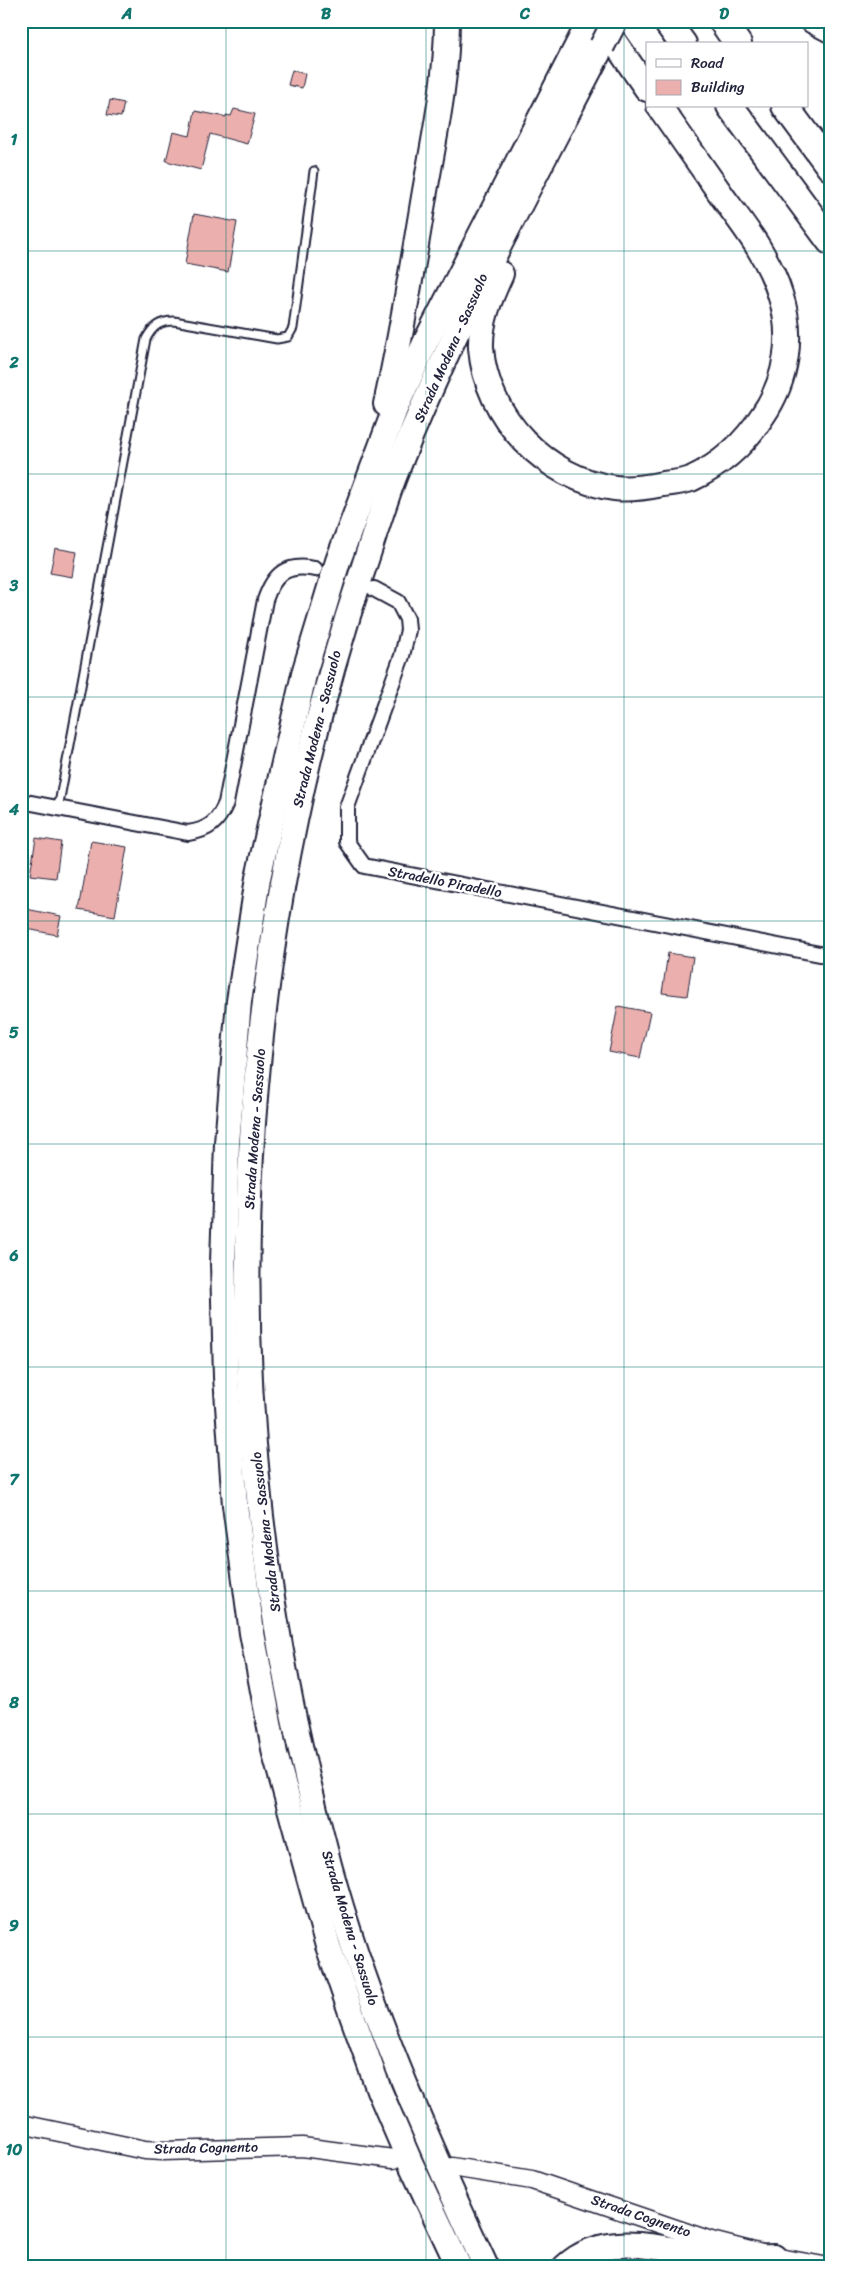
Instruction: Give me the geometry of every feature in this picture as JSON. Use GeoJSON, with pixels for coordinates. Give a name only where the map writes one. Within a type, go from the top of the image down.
{"type":"FeatureCollection","features":[{"type":"Feature","properties":{"kind":"highway"},"geometry":{"type":"LineString","coordinates":[[368,478],[392,380],[411,279],[442,84],[447,21]]}},
{"type":"Feature","properties":{"kind":"highway","name":"Strada Modena - Sassuolo"},"geometry":{"type":"LineString","coordinates":[[459,2267],[379,2090],[328,1946],[275,1754],[252,1632],[234,1505],[226,1377],[223,1262],[227,1143],[240,1001],[258,878],[305,670],[338,560],[395,409],[426,341],[590,21]]}},
{"type":"Feature","properties":{"kind":"highway"},"geometry":{"type":"LineString","coordinates":[[600,21],[646,88]]}},
{"type":"Feature","properties":{"kind":"highway","name":"Strada Modena - Sassuolo"},"geometry":{"type":"LineString","coordinates":[[486,2267],[429,2146],[375,2009],[330,1868],[300,1743],[275,1616],[259,1498],[250,1377],[248,1256],[254,1134],[263,1018],[279,901],[302,784],[342,631],[393,481],[444,357],[515,214],[615,21]]}},
{"type":"Feature","properties":{"kind":"highway"},"geometry":{"type":"LineString","coordinates":[[666,21],[682,42]]}},
{"type":"Feature","properties":{"kind":"highway"},"geometry":{"type":"LineString","coordinates":[[722,21],[737,42]]}},
{"type":"Feature","properties":{"kind":"highway"},"geometry":{"type":"LineString","coordinates":[[813,21],[830,30]]}},
{"type":"Feature","properties":{"kind":"highway"},"geometry":{"type":"LineString","coordinates":[[515,214],[504,266],[485,313],[481,349],[490,387],[511,426],[541,458],[578,478],[614,488],[648,487],[690,479],[726,457],[751,434],[770,404],[784,373],[787,331],[781,296],[766,257],[660,108]]}},
{"type":"Feature","properties":{"kind":"highway"},"geometry":{"type":"LineString","coordinates":[[731,108],[830,241]]}},
{"type":"Feature","properties":{"kind":"highway"},"geometry":{"type":"LineString","coordinates":[[786,108],[830,167]]}},
{"type":"Feature","properties":{"kind":"highway"},"geometry":{"type":"LineString","coordinates":[[565,2267],[581,2253],[600,2246],[623,2244],[736,2259],[774,2256]]}},
{"type":"Feature","properties":{"kind":"street"},"geometry":{"type":"LineString","coordinates":[[21,801],[188,833],[200,831],[211,826],[220,816],[226,803],[265,600],[269,588],[276,577],[285,571],[305,567],[315,569]]}},
{"type":"Feature","properties":{"kind":"street","name":"Stradello Piradello"},"geometry":{"type":"LineString","coordinates":[[374,589],[398,602],[407,619],[408,630],[402,656],[347,806],[347,842],[364,866],[830,956]]}},
{"type":"Feature","properties":{"kind":"street","name":"Strada Cognento"},"geometry":{"type":"LineString","coordinates":[[21,2124],[128,2147],[154,2150],[302,2147],[393,2159]]}},
{"type":"Feature","properties":{"kind":"street","name":"Strada Cognento"},"geometry":{"type":"LineString","coordinates":[[452,2167],[532,2180],[711,2241],[829,2267]]}},
{"type":"Feature","properties":{"kind":"lane"},"geometry":{"type":"LineString","coordinates":[[58,808],[146,339],[154,328],[164,321],[174,321],[276,339],[288,336],[293,328],[314,171]]}},
{"type":"Feature","properties":{"kind":"building"},"geometry":{"type":"Polygon","coordinates":[[[292,70],[305,74],[302,88],[288,85],[292,70]]]}},
{"type":"Feature","properties":{"kind":"building"},"geometry":{"type":"Polygon","coordinates":[[[110,100],[124,103],[121,117],[107,115],[110,100]]]}},
{"type":"Feature","properties":{"kind":"building"},"geometry":{"type":"Polygon","coordinates":[[[234,109],[255,114],[247,144],[210,134],[201,170],[166,161],[173,132],[190,136],[195,111],[226,117],[226,115],[231,116],[234,109]]]}},
{"type":"Feature","properties":{"kind":"building"},"geometry":{"type":"Polygon","coordinates":[[[194,214],[237,222],[228,272],[185,264],[194,214]]]}},
{"type":"Feature","properties":{"kind":"building"},"geometry":{"type":"Polygon","coordinates":[[[55,548],[77,552],[73,577],[50,573],[55,548]]]}},
{"type":"Feature","properties":{"kind":"building"},"geometry":{"type":"Polygon","coordinates":[[[36,838],[61,842],[56,878],[30,875],[36,838]]]}},
{"type":"Feature","properties":{"kind":"building"},"geometry":{"type":"Polygon","coordinates":[[[91,841],[127,847],[115,916],[79,910],[91,841]]]}},
{"type":"Feature","properties":{"kind":"building"},"geometry":{"type":"Polygon","coordinates":[[[26,909],[61,916],[57,935],[22,928],[26,909]]]}},
{"type":"Feature","properties":{"kind":"building"},"geometry":{"type":"Polygon","coordinates":[[[668,953],[693,957],[687,996],[662,993],[668,953]]]}},
{"type":"Feature","properties":{"kind":"building"},"geometry":{"type":"Polygon","coordinates":[[[618,1006],[650,1012],[640,1058],[609,1052],[618,1006]]]}}]}
